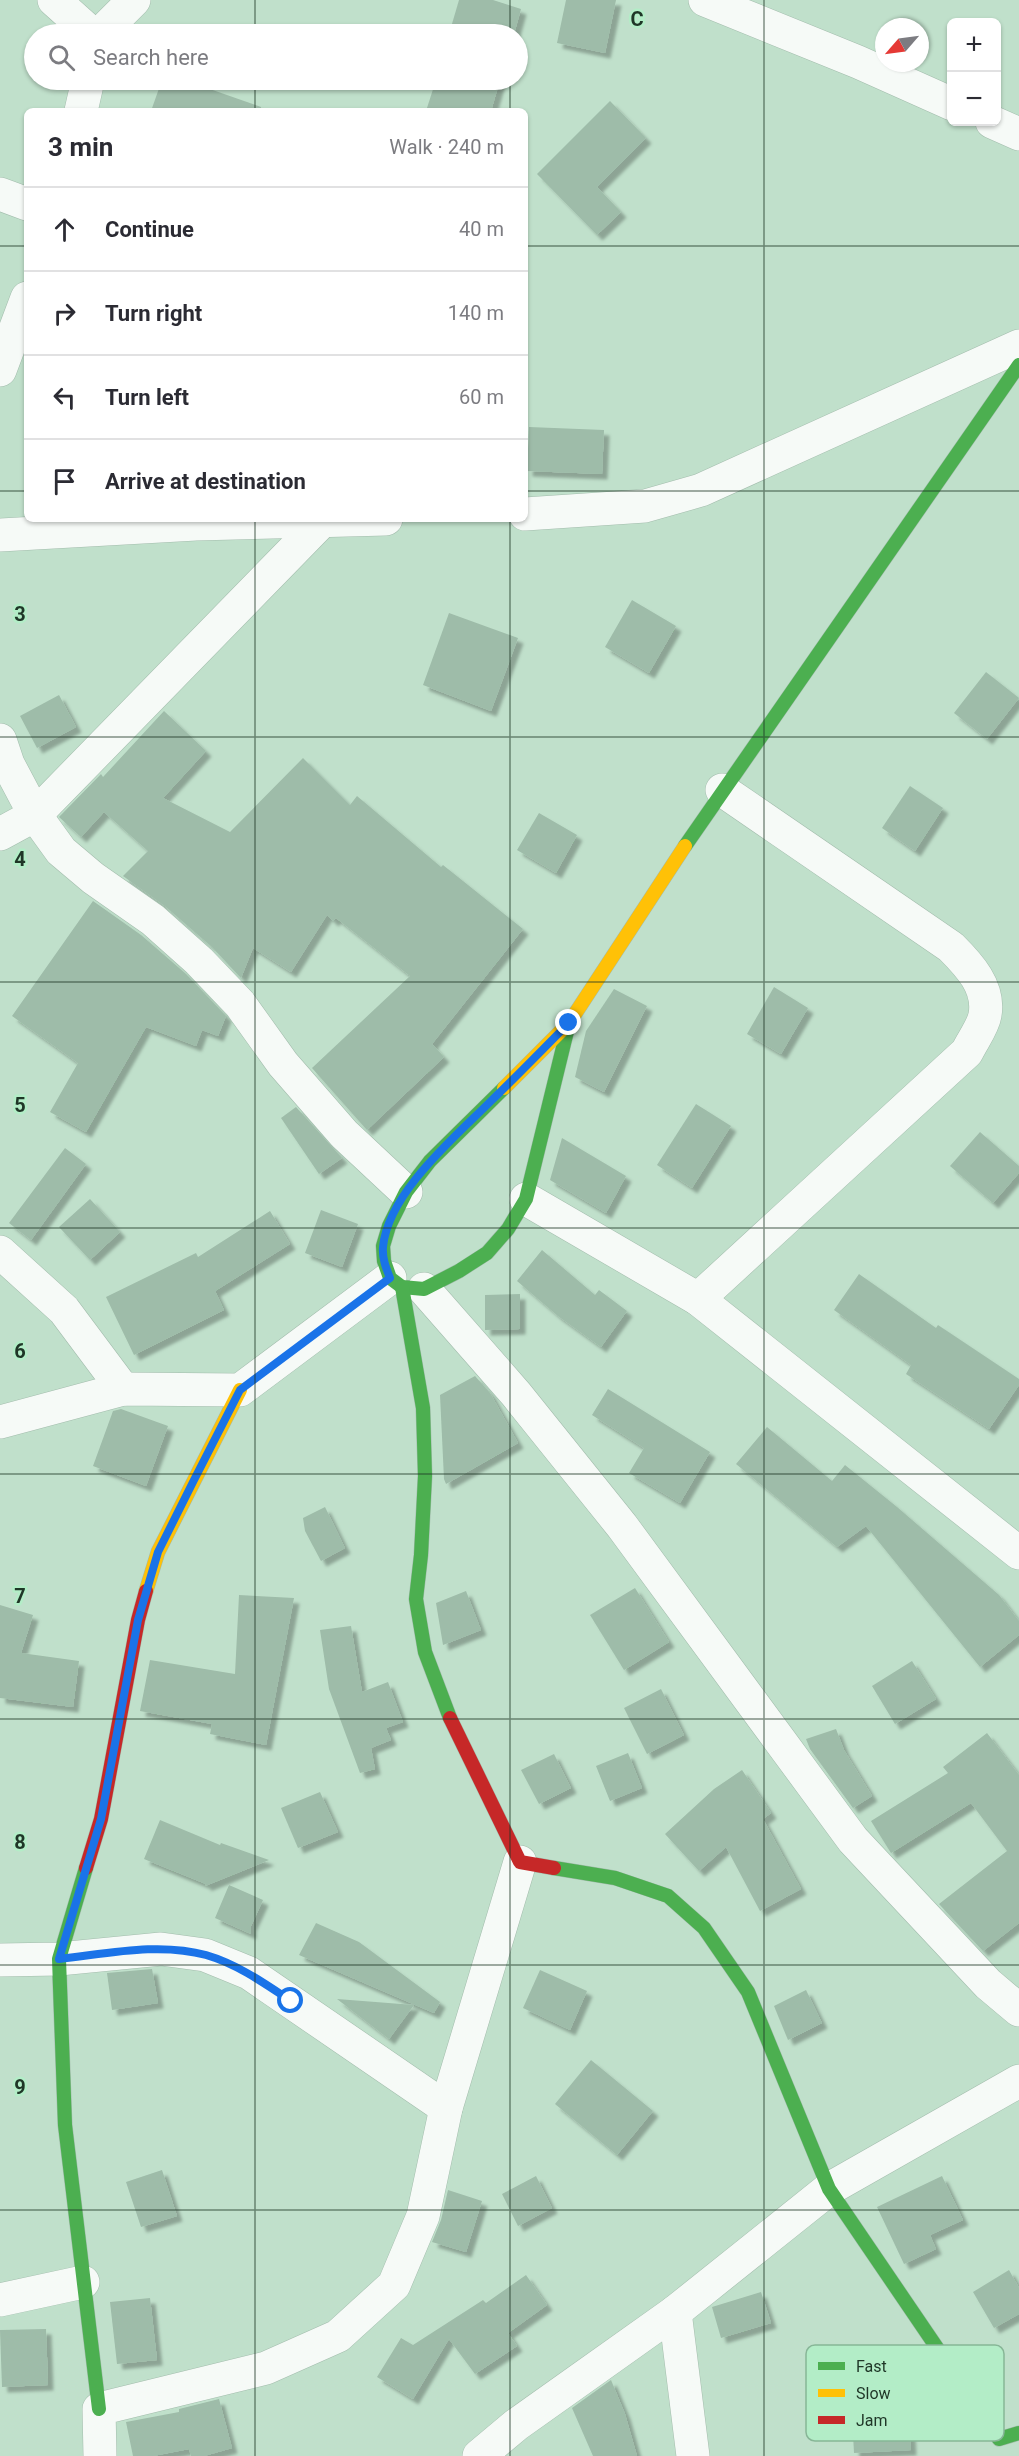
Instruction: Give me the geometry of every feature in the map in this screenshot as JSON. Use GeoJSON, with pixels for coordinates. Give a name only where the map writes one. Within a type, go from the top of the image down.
{"type":"FeatureCollection","features":[{"type":"Feature","properties":{"kind":"street"},"geometry":{"type":"LineString","coordinates":[[54,0],[81,24]]}},
{"type":"Feature","properties":{"kind":"street"},"geometry":{"type":"LineString","coordinates":[[110,24],[134,0]]}},
{"type":"Feature","properties":{"kind":"street"},"geometry":{"type":"LineString","coordinates":[[705,0],[858,62],[947,102]]}},
{"type":"Feature","properties":{"kind":"street"},"geometry":{"type":"LineString","coordinates":[[82,108],[85,90]]}},
{"type":"Feature","properties":{"kind":"street"},"geometry":{"type":"LineString","coordinates":[[1001,126],[1019,134]]}},
{"type":"Feature","properties":{"kind":"street"},"geometry":{"type":"LineString","coordinates":[[0,194],[24,203]]}},
{"type":"Feature","properties":{"kind":"street"},"geometry":{"type":"LineString","coordinates":[[0,370],[24,306]]}},
{"type":"Feature","properties":{"kind":"street"},"geometry":{"type":"LineString","coordinates":[[528,514],[645,506],[701,490],[1019,346]]}},
{"type":"Feature","properties":{"kind":"street"},"geometry":{"type":"LineString","coordinates":[[1019,365],[722,790],[569,1023],[430,1161],[406,1192],[389,1226],[383,1246],[384,1262],[516,1394],[622,1526],[853,1840],[988,1984],[1019,2010]]}},
{"type":"Feature","properties":{"kind":"street"},"geometry":{"type":"LineString","coordinates":[[0,535],[184,524],[276,522]]}},
{"type":"Feature","properties":{"kind":"street"},"geometry":{"type":"LineString","coordinates":[[0,834],[35,815],[321,522]]}},
{"type":"Feature","properties":{"kind":"street"},"geometry":{"type":"LineString","coordinates":[[0,740],[8,764],[35,815],[61,851],[93,878],[153,920],[199,961],[240,1004],[283,1064],[344,1134],[406,1192]]}},
{"type":"Feature","properties":{"kind":"street"},"geometry":{"type":"LineString","coordinates":[[698,1299],[967,1052],[985,1016],[985,993],[972,967],[951,947],[722,790]]}},
{"type":"Feature","properties":{"kind":"street"},"geometry":{"type":"LineString","coordinates":[[100,2456],[99,2409],[65,2125],[59,1959],[101,1819],[138,1620],[158,1552],[240,1390],[406,1285],[459,1271],[487,1253],[508,1229],[526,1199],[569,1023]]}},
{"type":"Feature","properties":{"kind":"street"},"geometry":{"type":"LineString","coordinates":[[526,1199],[698,1299],[1019,1553]]}},
{"type":"Feature","properties":{"kind":"street"},"geometry":{"type":"LineString","coordinates":[[0,1252],[64,1310],[123,1389]]}},
{"type":"Feature","properties":{"kind":"street"},"geometry":{"type":"LineString","coordinates":[[99,2409],[266,2368],[338,2336],[394,2285],[423,2216],[446,2108],[520,1862],[452,1720],[425,1652],[416,1599],[425,1476],[423,1408],[406,1285]]}},
{"type":"Feature","properties":{"kind":"street"},"geometry":{"type":"LineString","coordinates":[[0,1422],[123,1389],[240,1390]]}},
{"type":"Feature","properties":{"kind":"street"},"geometry":{"type":"LineString","coordinates":[[520,1862],[615,1878],[668,1896],[704,1928],[748,1992],[829,2188],[937,2345]]}},
{"type":"Feature","properties":{"kind":"street"},"geometry":{"type":"LineString","coordinates":[[0,1960],[59,1959],[161,1949],[205,1955],[249,1973],[446,2108]]}},
{"type":"Feature","properties":{"kind":"street"},"geometry":{"type":"LineString","coordinates":[[479,2456],[516,2425],[675,2313],[829,2188],[1019,2081]]}},
{"type":"Feature","properties":{"kind":"street"},"geometry":{"type":"LineString","coordinates":[[0,2300],[83,2282]]}},
{"type":"Feature","properties":{"kind":"street"},"geometry":{"type":"LineString","coordinates":[[675,2313],[693,2456]]}},
{"type":"Feature","properties":{"kind":"building"},"geometry":{"type":"Polygon","coordinates":[[[459,0],[493,0],[521,9],[517,24],[452,24],[459,0]]]}},
{"type":"Feature","properties":{"kind":"building"},"geometry":{"type":"Polygon","coordinates":[[[566,0],[616,0],[605,53],[557,43],[566,0]]]}},
{"type":"Feature","properties":{"kind":"building"},"geometry":{"type":"Polygon","coordinates":[[[158,90],[213,90],[261,107],[261,108],[152,108],[158,90]]]}},
{"type":"Feature","properties":{"kind":"building"},"geometry":{"type":"Polygon","coordinates":[[[433,90],[497,90],[492,108],[427,108],[433,90]]]}},
{"type":"Feature","properties":{"kind":"building"},"geometry":{"type":"Polygon","coordinates":[[[610,101],[646,138],[597,187],[621,212],[597,235],[537,174],[610,101]]]}},
{"type":"Feature","properties":{"kind":"building"},"geometry":{"type":"Polygon","coordinates":[[[529,427],[604,430],[602,474],[528,471],[529,427]]]}},
{"type":"Feature","properties":{"kind":"building"},"geometry":{"type":"Polygon","coordinates":[[[632,600],[676,626],[649,673],[605,647],[632,600]]]}},
{"type":"Feature","properties":{"kind":"building"},"geometry":{"type":"Polygon","coordinates":[[[449,613],[518,638],[491,711],[423,685],[449,613]]]}},
{"type":"Feature","properties":{"kind":"building"},"geometry":{"type":"Polygon","coordinates":[[[986,672],[1019,698],[987,739],[954,713],[986,672]]]}},
{"type":"Feature","properties":{"kind":"building"},"geometry":{"type":"Polygon","coordinates":[[[59,695],[76,727],[37,748],[20,716],[59,695]]]}},
{"type":"Feature","properties":{"kind":"building"},"geometry":{"type":"Polygon","coordinates":[[[164,711],[206,751],[163,798],[230,832],[303,758],[350,805],[357,796],[441,867],[443,865],[523,929],[432,1044],[444,1057],[367,1130],[312,1068],[410,976],[336,918],[333,921],[327,915],[291,972],[253,948],[241,978],[212,947],[165,906],[123,876],[148,851],[104,812],[81,837],[59,817],[101,774],[103,777],[164,711]]]}},
{"type":"Feature","properties":{"kind":"building"},"geometry":{"type":"Polygon","coordinates":[[[910,786],[943,808],[915,851],[882,828],[910,786]]]}},
{"type":"Feature","properties":{"kind":"building"},"geometry":{"type":"Polygon","coordinates":[[[539,813],[577,835],[556,873],[517,850],[539,813]]]}},
{"type":"Feature","properties":{"kind":"building"},"geometry":{"type":"Polygon","coordinates":[[[93,901],[141,935],[186,974],[226,1016],[218,1036],[202,1030],[196,1046],[146,1027],[86,1132],[50,1112],[78,1063],[12,1016],[93,901]]]}},
{"type":"Feature","properties":{"kind":"building"},"geometry":{"type":"Polygon","coordinates":[[[774,987],[808,1008],[781,1054],[747,1034],[774,987]]]}},
{"type":"Feature","properties":{"kind":"building"},"geometry":{"type":"Polygon","coordinates":[[[614,989],[647,1006],[604,1092],[575,1077],[586,1031],[614,989]]]}},
{"type":"Feature","properties":{"kind":"building"},"geometry":{"type":"Polygon","coordinates":[[[696,1104],[731,1126],[692,1188],[657,1165],[696,1104]]]}},
{"type":"Feature","properties":{"kind":"building"},"geometry":{"type":"Polygon","coordinates":[[[296,1107],[342,1158],[319,1174],[281,1118],[296,1107]]]}},
{"type":"Feature","properties":{"kind":"building"},"geometry":{"type":"Polygon","coordinates":[[[980,1132],[1019,1166],[1019,1173],[993,1203],[950,1166],[980,1132]]]}},
{"type":"Feature","properties":{"kind":"building"},"geometry":{"type":"Polygon","coordinates":[[[562,1138],[626,1176],[606,1213],[550,1180],[562,1138]]]}},
{"type":"Feature","properties":{"kind":"building"},"geometry":{"type":"Polygon","coordinates":[[[65,1148],[86,1164],[31,1240],[9,1223],[65,1148]]]}},
{"type":"Feature","properties":{"kind":"building"},"geometry":{"type":"Polygon","coordinates":[[[90,1199],[120,1232],[90,1260],[59,1227],[90,1199]]]}},
{"type":"Feature","properties":{"kind":"building"},"geometry":{"type":"Polygon","coordinates":[[[321,1210],[358,1224],[342,1267],[305,1253],[321,1210]]]}},
{"type":"Feature","properties":{"kind":"building"},"geometry":{"type":"Polygon","coordinates":[[[270,1211],[290,1244],[215,1291],[224,1310],[134,1355],[106,1297],[196,1253],[198,1257],[270,1211]]]}},
{"type":"Feature","properties":{"kind":"building"},"geometry":{"type":"Polygon","coordinates":[[[542,1250],[595,1295],[599,1290],[627,1311],[601,1347],[558,1316],[517,1281],[542,1250]]]}},
{"type":"Feature","properties":{"kind":"building"},"geometry":{"type":"Polygon","coordinates":[[[859,1274],[936,1328],[938,1325],[1019,1379],[1019,1385],[989,1429],[906,1374],[911,1365],[834,1310],[859,1274]]]}},
{"type":"Feature","properties":{"kind":"building"},"geometry":{"type":"Polygon","coordinates":[[[520,1294],[520,1329],[485,1330],[485,1295],[520,1294]]]}},
{"type":"Feature","properties":{"kind":"building"},"geometry":{"type":"Polygon","coordinates":[[[475,1376],[490,1393],[518,1443],[446,1484],[440,1395],[475,1376]]]}},
{"type":"Feature","properties":{"kind":"building"},"geometry":{"type":"Polygon","coordinates":[[[608,1389],[710,1452],[680,1503],[629,1473],[644,1448],[592,1415],[608,1389]]]}},
{"type":"Feature","properties":{"kind":"building"},"geometry":{"type":"Polygon","coordinates":[[[121,1409],[168,1426],[146,1486],[93,1466],[113,1411],[121,1409]]]}},
{"type":"Feature","properties":{"kind":"building"},"geometry":{"type":"Polygon","coordinates":[[[767,1427],[832,1481],[845,1465],[897,1507],[999,1595],[1019,1621],[1019,1635],[980,1667],[866,1526],[837,1547],[736,1464],[767,1427]]]}},
{"type":"Feature","properties":{"kind":"building"},"geometry":{"type":"Polygon","coordinates":[[[325,1507],[345,1548],[321,1561],[305,1531],[303,1518],[325,1507]]]}},
{"type":"Feature","properties":{"kind":"building"},"geometry":{"type":"Polygon","coordinates":[[[635,1588],[669,1642],[624,1670],[590,1615],[635,1588]]]}},
{"type":"Feature","properties":{"kind":"building"},"geometry":{"type":"Polygon","coordinates":[[[466,1591],[481,1630],[443,1645],[436,1603],[466,1591]]]}},
{"type":"Feature","properties":{"kind":"building"},"geometry":{"type":"Polygon","coordinates":[[[239,1595],[294,1598],[266,1745],[210,1734],[212,1724],[140,1711],[150,1660],[235,1674],[239,1595]]]}},
{"type":"Feature","properties":{"kind":"building"},"geometry":{"type":"Polygon","coordinates":[[[0,1605],[33,1615],[21,1653],[79,1661],[73,1707],[0,1698],[0,1605]]]}},
{"type":"Feature","properties":{"kind":"building"},"geometry":{"type":"Polygon","coordinates":[[[351,1626],[362,1692],[388,1682],[403,1722],[386,1728],[391,1740],[371,1748],[375,1769],[360,1773],[329,1689],[320,1630],[351,1626]]]}},
{"type":"Feature","properties":{"kind":"building"},"geometry":{"type":"Polygon","coordinates":[[[912,1661],[936,1699],[895,1724],[872,1686],[912,1661]]]}},
{"type":"Feature","properties":{"kind":"building"},"geometry":{"type":"Polygon","coordinates":[[[661,1689],[684,1735],[647,1754],[624,1708],[661,1689]]]}},
{"type":"Feature","properties":{"kind":"building"},"geometry":{"type":"Polygon","coordinates":[[[836,1729],[844,1750],[872,1796],[853,1808],[810,1749],[806,1739],[836,1729]]]}},
{"type":"Feature","properties":{"kind":"building"},"geometry":{"type":"Polygon","coordinates":[[[987,1733],[1019,1775],[1019,1923],[983,1951],[939,1904],[1007,1851],[971,1803],[891,1853],[871,1821],[948,1773],[943,1767],[987,1733]]]}},
{"type":"Feature","properties":{"kind":"building"},"geometry":{"type":"Polygon","coordinates":[[[628,1753],[642,1788],[610,1801],[596,1766],[628,1753]]]}},
{"type":"Feature","properties":{"kind":"building"},"geometry":{"type":"Polygon","coordinates":[[[554,1754],[571,1788],[539,1804],[521,1770],[554,1754]]]}},
{"type":"Feature","properties":{"kind":"building"},"geometry":{"type":"Polygon","coordinates":[[[742,1770],[771,1813],[763,1819],[801,1889],[760,1911],[726,1847],[699,1871],[665,1834],[714,1789],[742,1770]]]}},
{"type":"Feature","properties":{"kind":"building"},"geometry":{"type":"Polygon","coordinates":[[[320,1792],[338,1832],[298,1848],[281,1808],[320,1792]]]}},
{"type":"Feature","properties":{"kind":"building"},"geometry":{"type":"Polygon","coordinates":[[[160,1820],[220,1845],[221,1843],[269,1860],[205,1886],[206,1884],[144,1859],[160,1820]]]}},
{"type":"Feature","properties":{"kind":"building"},"geometry":{"type":"Polygon","coordinates":[[[229,1885],[263,1900],[251,1926],[251,1934],[215,1918],[229,1885]]]}},
{"type":"Feature","properties":{"kind":"building"},"geometry":{"type":"Polygon","coordinates":[[[316,1923],[359,1942],[440,2002],[434,2013],[299,1955],[316,1923]]]}},
{"type":"Feature","properties":{"kind":"building"},"geometry":{"type":"Polygon","coordinates":[[[152,1969],[158,2003],[112,2010],[107,1973],[152,1969]]]}},
{"type":"Feature","properties":{"kind":"building"},"geometry":{"type":"Polygon","coordinates":[[[540,1970],[587,1991],[570,2030],[523,2008],[540,1970]]]}},
{"type":"Feature","properties":{"kind":"building"},"geometry":{"type":"Polygon","coordinates":[[[806,1990],[822,2023],[788,2040],[774,2006],[806,1990]]]}},
{"type":"Feature","properties":{"kind":"building"},"geometry":{"type":"Polygon","coordinates":[[[337,1999],[414,2005],[389,2039],[337,1999]]]}},
{"type":"Feature","properties":{"kind":"building"},"geometry":{"type":"Polygon","coordinates":[[[591,2060],[653,2111],[617,2155],[555,2104],[591,2060]]]}},
{"type":"Feature","properties":{"kind":"building"},"geometry":{"type":"Polygon","coordinates":[[[162,2170],[177,2216],[141,2227],[126,2182],[162,2170]]]}},
{"type":"Feature","properties":{"kind":"building"},"geometry":{"type":"Polygon","coordinates":[[[536,2176],[552,2208],[518,2226],[502,2194],[536,2176]]]}},
{"type":"Feature","properties":{"kind":"building"},"geometry":{"type":"Polygon","coordinates":[[[942,2176],[963,2220],[930,2235],[936,2249],[904,2264],[877,2207],[942,2176]]]}},
{"type":"Feature","properties":{"kind":"building"},"geometry":{"type":"Polygon","coordinates":[[[448,2190],[482,2201],[466,2252],[432,2242],[441,2220],[448,2190]]]}},
{"type":"Feature","properties":{"kind":"building"},"geometry":{"type":"Polygon","coordinates":[[[1009,2270],[1019,2288],[1019,2314],[994,2328],[973,2292],[1009,2270]]]}},
{"type":"Feature","properties":{"kind":"building"},"geometry":{"type":"Polygon","coordinates":[[[526,2275],[547,2305],[508,2333],[517,2346],[475,2374],[449,2339],[413,2399],[377,2377],[401,2338],[413,2345],[483,2300],[486,2303],[526,2275]]]}},
{"type":"Feature","properties":{"kind":"building"},"geometry":{"type":"Polygon","coordinates":[[[761,2292],[771,2323],[721,2338],[712,2307],[761,2292]]]}},
{"type":"Feature","properties":{"kind":"building"},"geometry":{"type":"Polygon","coordinates":[[[150,2298],[157,2360],[117,2364],[110,2302],[150,2298]]]}},
{"type":"Feature","properties":{"kind":"building"},"geometry":{"type":"Polygon","coordinates":[[[46,2329],[48,2385],[2,2387],[0,2330],[46,2329]]]}},
{"type":"Feature","properties":{"kind":"building"},"geometry":{"type":"Polygon","coordinates":[[[611,2380],[625,2414],[637,2456],[593,2456],[572,2408],[611,2380]]]}},
{"type":"Feature","properties":{"kind":"building"},"geometry":{"type":"Polygon","coordinates":[[[219,2399],[232,2448],[204,2456],[191,2456],[189,2449],[153,2456],[133,2456],[126,2422],[179,2412],[179,2409],[219,2399]]]}},
{"type":"Feature","properties":{"kind":"building"},"geometry":{"type":"Polygon","coordinates":[[[853,2441],[911,2441],[911,2450],[854,2453],[853,2441]]]}},
{"type":"Feature","properties":{"kind":"traffic: fast"},"geometry":{"type":"LineString","coordinates":[[685,846],[1019,365]]}},
{"type":"Feature","properties":{"kind":"traffic: fast"},"geometry":{"type":"LineString","coordinates":[[504,1088],[430,1161],[406,1192],[389,1226],[383,1246],[384,1261],[390,1278],[402,1287],[424,1289],[459,1271],[487,1253],[508,1229],[526,1199],[569,1023]]}},
{"type":"Feature","properties":{"kind":"traffic: fast"},"geometry":{"type":"LineString","coordinates":[[402,1287],[423,1408],[425,1476],[416,1599],[425,1652],[450,1718]]}},
{"type":"Feature","properties":{"kind":"traffic: fast"},"geometry":{"type":"LineString","coordinates":[[86,1868],[59,1959],[65,2125],[99,2409]]}},
{"type":"Feature","properties":{"kind":"traffic: fast"},"geometry":{"type":"LineString","coordinates":[[554,1868],[615,1878],[668,1896],[704,1928],[748,1992],[829,2189],[935,2345]]}},
{"type":"Feature","properties":{"kind":"traffic: fast"},"geometry":{"type":"LineString","coordinates":[[1004,2438],[1019,2433]]}},
{"type":"Feature","properties":{"kind":"traffic: slow"},"geometry":{"type":"LineString","coordinates":[[504,1088],[569,1023],[685,846]]}},
{"type":"Feature","properties":{"kind":"traffic: slow"},"geometry":{"type":"LineString","coordinates":[[146,1591],[158,1552],[240,1390]]}},
{"type":"Feature","properties":{"kind":"traffic: jam"},"geometry":{"type":"LineString","coordinates":[[86,1868],[101,1819],[138,1620],[146,1591]]}},
{"type":"Feature","properties":{"kind":"traffic: jam"},"geometry":{"type":"LineString","coordinates":[[450,1718],[520,1862],[554,1868]]}},
{"type":"Feature","properties":{"kind":"route"},"geometry":{"type":"LineString","coordinates":[[291,2001],[249,1973],[205,1955],[161,1949],[59,1959],[101,1819],[138,1620],[158,1552],[240,1390],[390,1278],[384,1262],[383,1246],[389,1226],[406,1192],[430,1161],[569,1023]]}}]}
